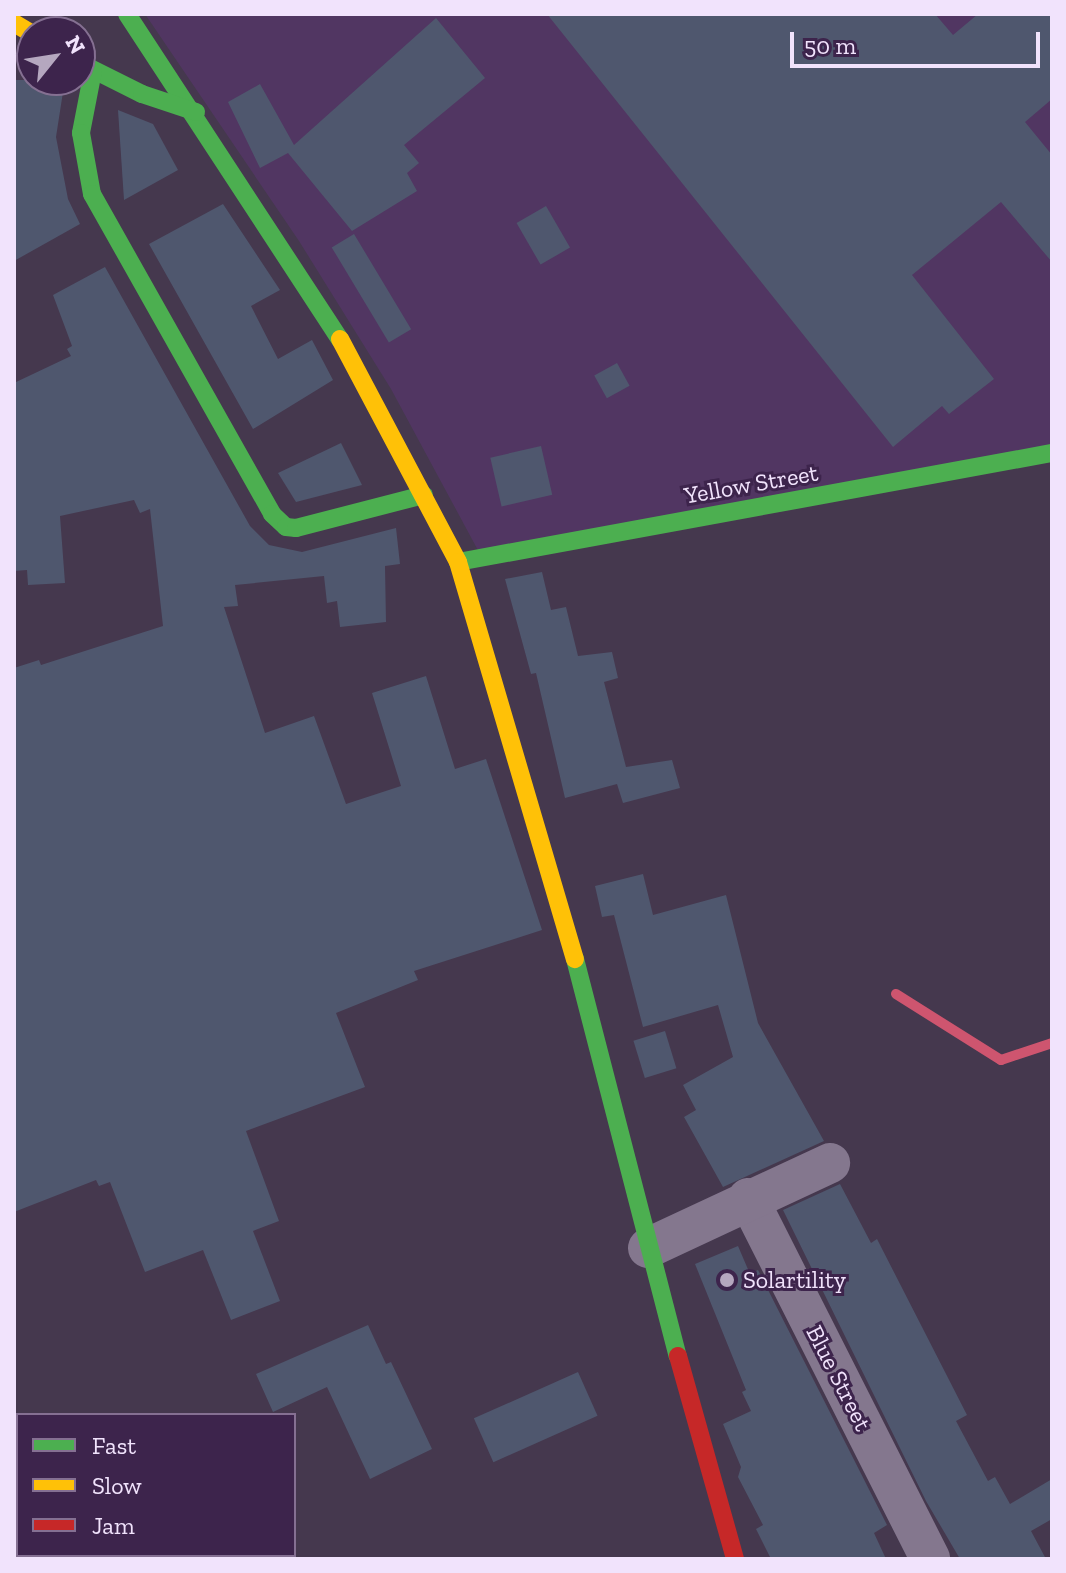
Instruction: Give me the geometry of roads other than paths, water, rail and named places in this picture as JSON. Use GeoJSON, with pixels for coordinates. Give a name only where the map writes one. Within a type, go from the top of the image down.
{"type":"FeatureCollection","features":[{"type":"Feature","properties":{"kind":"street"},"geometry":{"type":"LineString","coordinates":[[127,14],[196,112],[328,317],[458,562],[565,918],[648,1248],[735,1559]]}},
{"type":"Feature","properties":{"kind":"street"},"geometry":{"type":"LineString","coordinates":[[96,71],[196,112]]}},
{"type":"Feature","properties":{"kind":"street"},"geometry":{"type":"LineString","coordinates":[[84,96],[81,133],[92,194],[272,514],[286,527],[296,528],[424,495]]}},
{"type":"Feature","properties":{"kind":"street","name":"Yellow Street"},"geometry":{"type":"LineString","coordinates":[[458,562],[1052,453]]}},
{"type":"Feature","properties":{"kind":"street"},"geometry":{"type":"LineString","coordinates":[[648,1248],[748,1198],[830,1163]]}},
{"type":"Feature","properties":{"kind":"street","name":"Blue Street"},"geometry":{"type":"LineString","coordinates":[[748,1198],[930,1559]]}},
{"type":"Feature","properties":{"kind":"waterway"},"geometry":{"type":"LineString","coordinates":[[896,994],[1001,1060],[1052,1043]]}},
{"type":"Feature","properties":{"kind":"place","name":"Solartility"},"geometry":{"type":"Point","coordinates":[727,1280]}}]}
